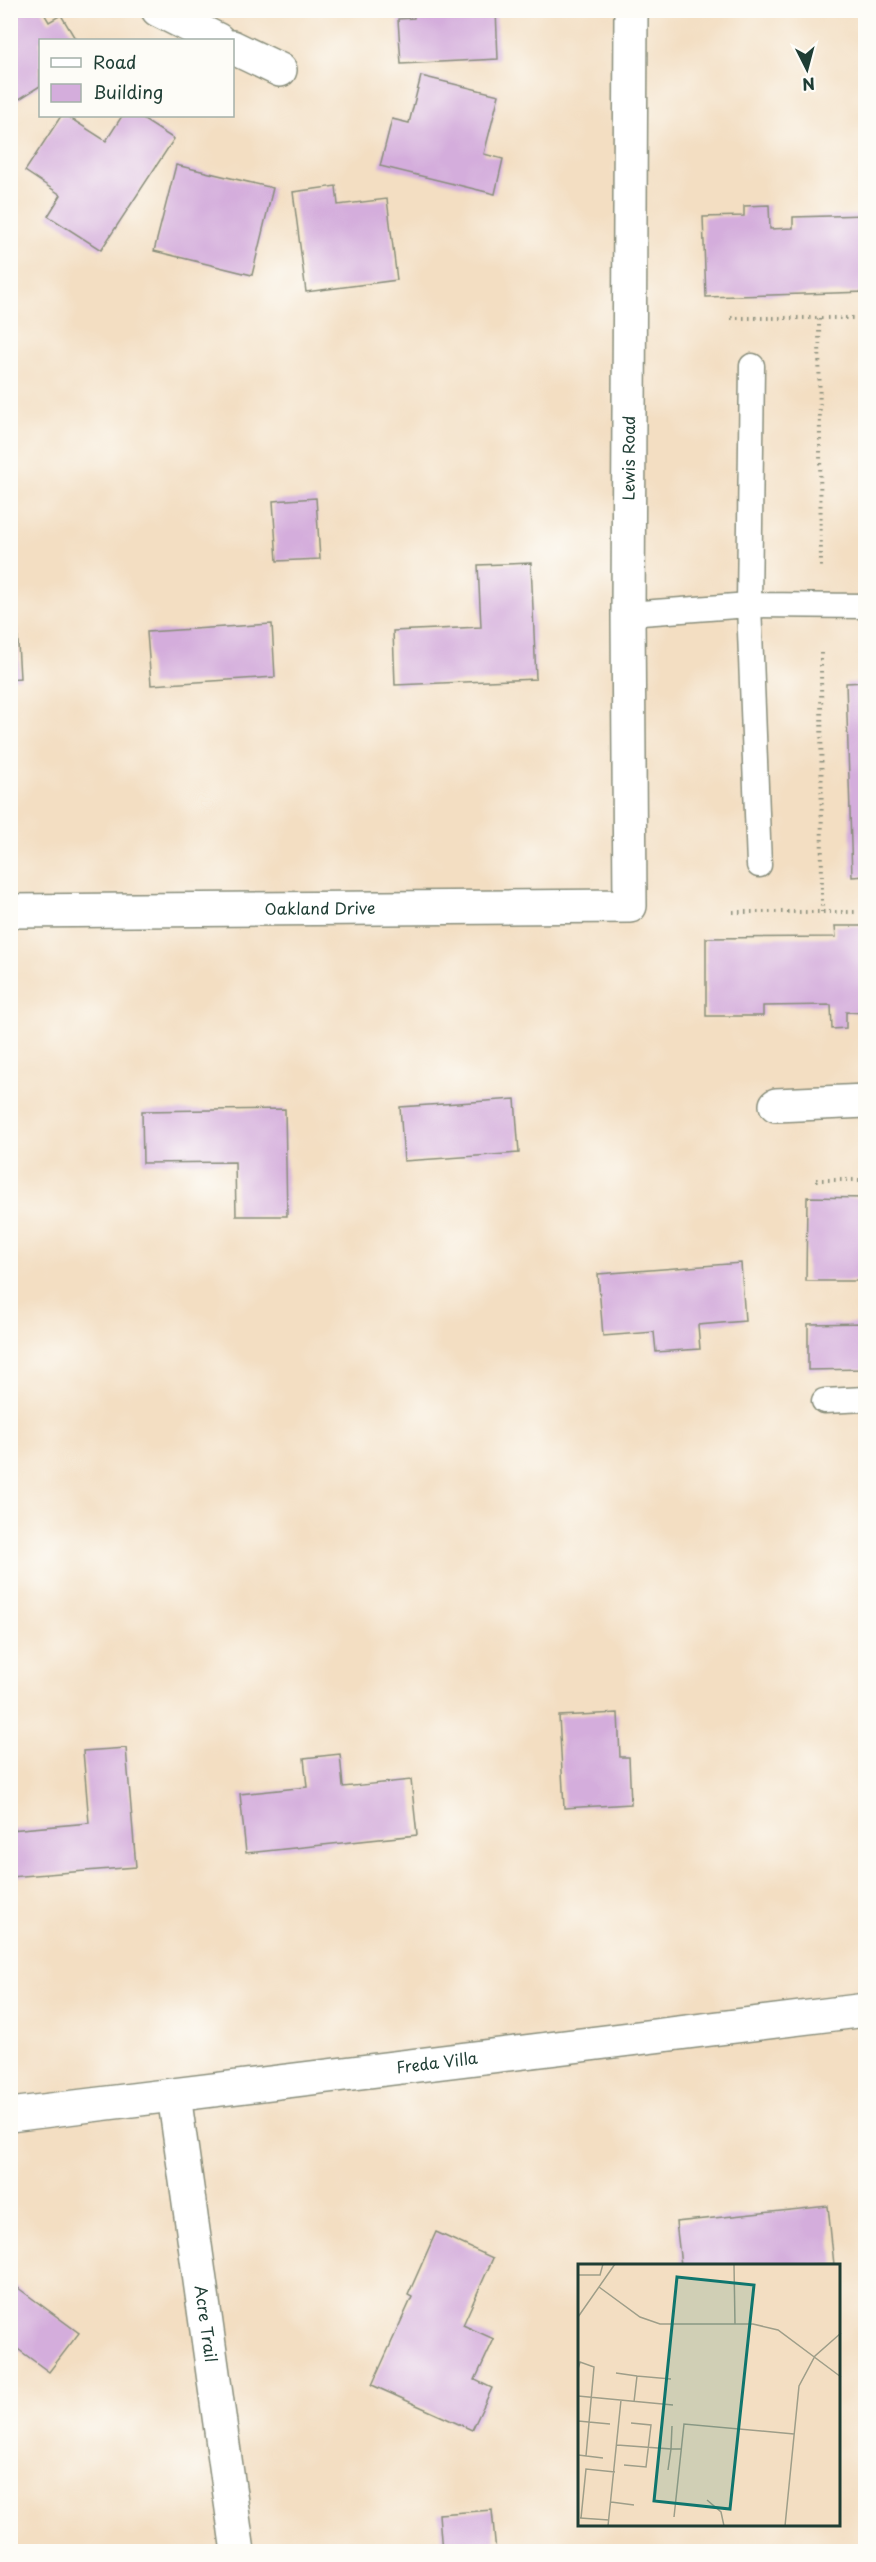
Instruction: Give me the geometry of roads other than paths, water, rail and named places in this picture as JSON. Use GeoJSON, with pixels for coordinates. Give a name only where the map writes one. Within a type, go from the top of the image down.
{"type":"FeatureCollection","features":[{"type":"Feature","properties":{"kind":"street"},"geometry":{"type":"LineString","coordinates":[[158,10],[216,39]]}},
{"type":"Feature","properties":{"kind":"street","name":"Lewis Road"},"geometry":{"type":"LineString","coordinates":[[630,906],[628,614],[631,10]]}},
{"type":"Feature","properties":{"kind":"street"},"geometry":{"type":"LineString","coordinates":[[234,48],[280,70]]}},
{"type":"Feature","properties":{"kind":"street","name":"Oakland Drive"},"geometry":{"type":"LineString","coordinates":[[10,911],[630,906]]}},
{"type":"Feature","properties":{"kind":"street"},"geometry":{"type":"LineString","coordinates":[[776,1105],[866,1101]]}},
{"type":"Feature","properties":{"kind":"street","name":"Freda Villa"},"geometry":{"type":"LineString","coordinates":[[10,2115],[866,2010]]}},
{"type":"Feature","properties":{"kind":"street","name":"Acre Trail"},"geometry":{"type":"LineString","coordinates":[[174,2095],[238,2552]]}},
{"type":"Feature","properties":{"kind":"lane"},"geometry":{"type":"LineString","coordinates":[[752,366],[749,605],[759,865]]}},
{"type":"Feature","properties":{"kind":"lane"},"geometry":{"type":"LineString","coordinates":[[628,614],[749,605],[866,606]]}},
{"type":"Feature","properties":{"kind":"lane"},"geometry":{"type":"LineString","coordinates":[[824,1401],[866,1399]]}}]}
